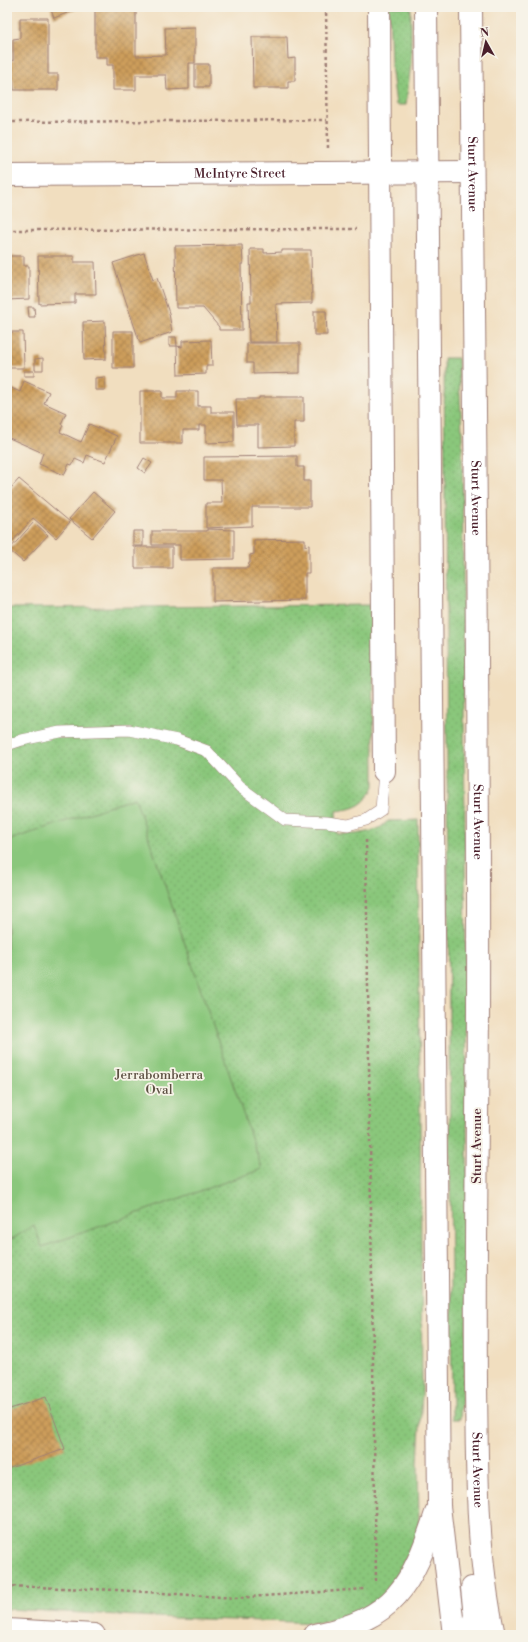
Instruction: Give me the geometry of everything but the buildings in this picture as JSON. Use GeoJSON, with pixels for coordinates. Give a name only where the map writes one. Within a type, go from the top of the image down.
{"type":"FeatureCollection","features":[{"type":"Feature","properties":{"kind":"main road"},"geometry":{"type":"LineString","coordinates":[[379,7],[384,771]]}},
{"type":"Feature","properties":{"kind":"main road"},"geometry":{"type":"LineString","coordinates":[[426,7],[439,1506],[454,1635]]}},
{"type":"Feature","properties":{"kind":"main road","name":"Sturt Avenue"},"geometry":{"type":"LineString","coordinates":[[471,7],[478,901],[476,1343],[479,1496],[486,1590],[494,1635]]}},
{"type":"Feature","properties":{"kind":"main road","name":"McIntyre Street"},"geometry":{"type":"LineString","coordinates":[[7,175],[472,172]]}},
{"type":"Feature","properties":{"kind":"main road"},"geometry":{"type":"LineString","coordinates":[[469,1635],[475,1616],[467,1507],[467,1474],[476,1343]]}},
{"type":"Feature","properties":{"kind":"main road"},"geometry":{"type":"LineString","coordinates":[[315,1635],[336,1631],[361,1622],[384,1608],[397,1595],[409,1580],[420,1560],[439,1506]]}},
{"type":"Feature","properties":{"kind":"main road"},"geometry":{"type":"LineString","coordinates":[[7,1630],[94,1635]]}},
{"type":"Feature","properties":{"kind":"lane"},"geometry":{"type":"LineString","coordinates":[[7,745],[22,740],[60,732],[129,730],[177,740],[207,751],[240,787],[285,820],[327,822],[348,825],[366,820],[381,810],[384,771]]}},
{"type":"Feature","properties":{"kind":"path"},"geometry":{"type":"LineString","coordinates":[[326,7],[329,174]]}},
{"type":"Feature","properties":{"kind":"path"},"geometry":{"type":"LineString","coordinates":[[7,122],[327,120]]}},
{"type":"Feature","properties":{"kind":"path"},"geometry":{"type":"LineString","coordinates":[[7,230],[360,229]]}},
{"type":"Feature","properties":{"kind":"path"},"geometry":{"type":"LineString","coordinates":[[366,820],[376,1589]]}},
{"type":"Feature","properties":{"kind":"path"},"geometry":{"type":"LineString","coordinates":[[7,1586],[117,1590],[234,1598],[368,1589]]}},
{"type":"Feature","properties":{"kind":"green space"},"geometry":{"type":"Polygon","coordinates":[[[389,7],[411,7],[411,63],[406,105],[396,105],[391,64],[389,7]]]}},
{"type":"Feature","properties":{"kind":"green space"},"geometry":{"type":"Polygon","coordinates":[[[444,358],[458,358],[462,431],[468,1257],[466,1345],[460,1419],[452,1419],[444,358]]]}},
{"type":"Feature","properties":{"kind":"green space","name":"Jerrabomberra Oval"},"geometry":{"type":"Polygon","coordinates":[[[373,605],[374,786],[367,798],[359,805],[349,809],[336,811],[337,834],[356,834],[371,831],[381,827],[388,821],[418,820],[422,1393],[418,1462],[419,1531],[406,1565],[386,1593],[356,1614],[320,1623],[174,1618],[7,1609],[7,608],[373,605]]]}},
{"type":"Feature","properties":{"kind":"green space","name":"Jerrabomberra Oval"},"geometry":{"type":"Polygon","coordinates":[[[135,798],[262,1169],[42,1247],[34,1225],[14,1238],[7,1240],[7,841],[135,798]]]}}]}
